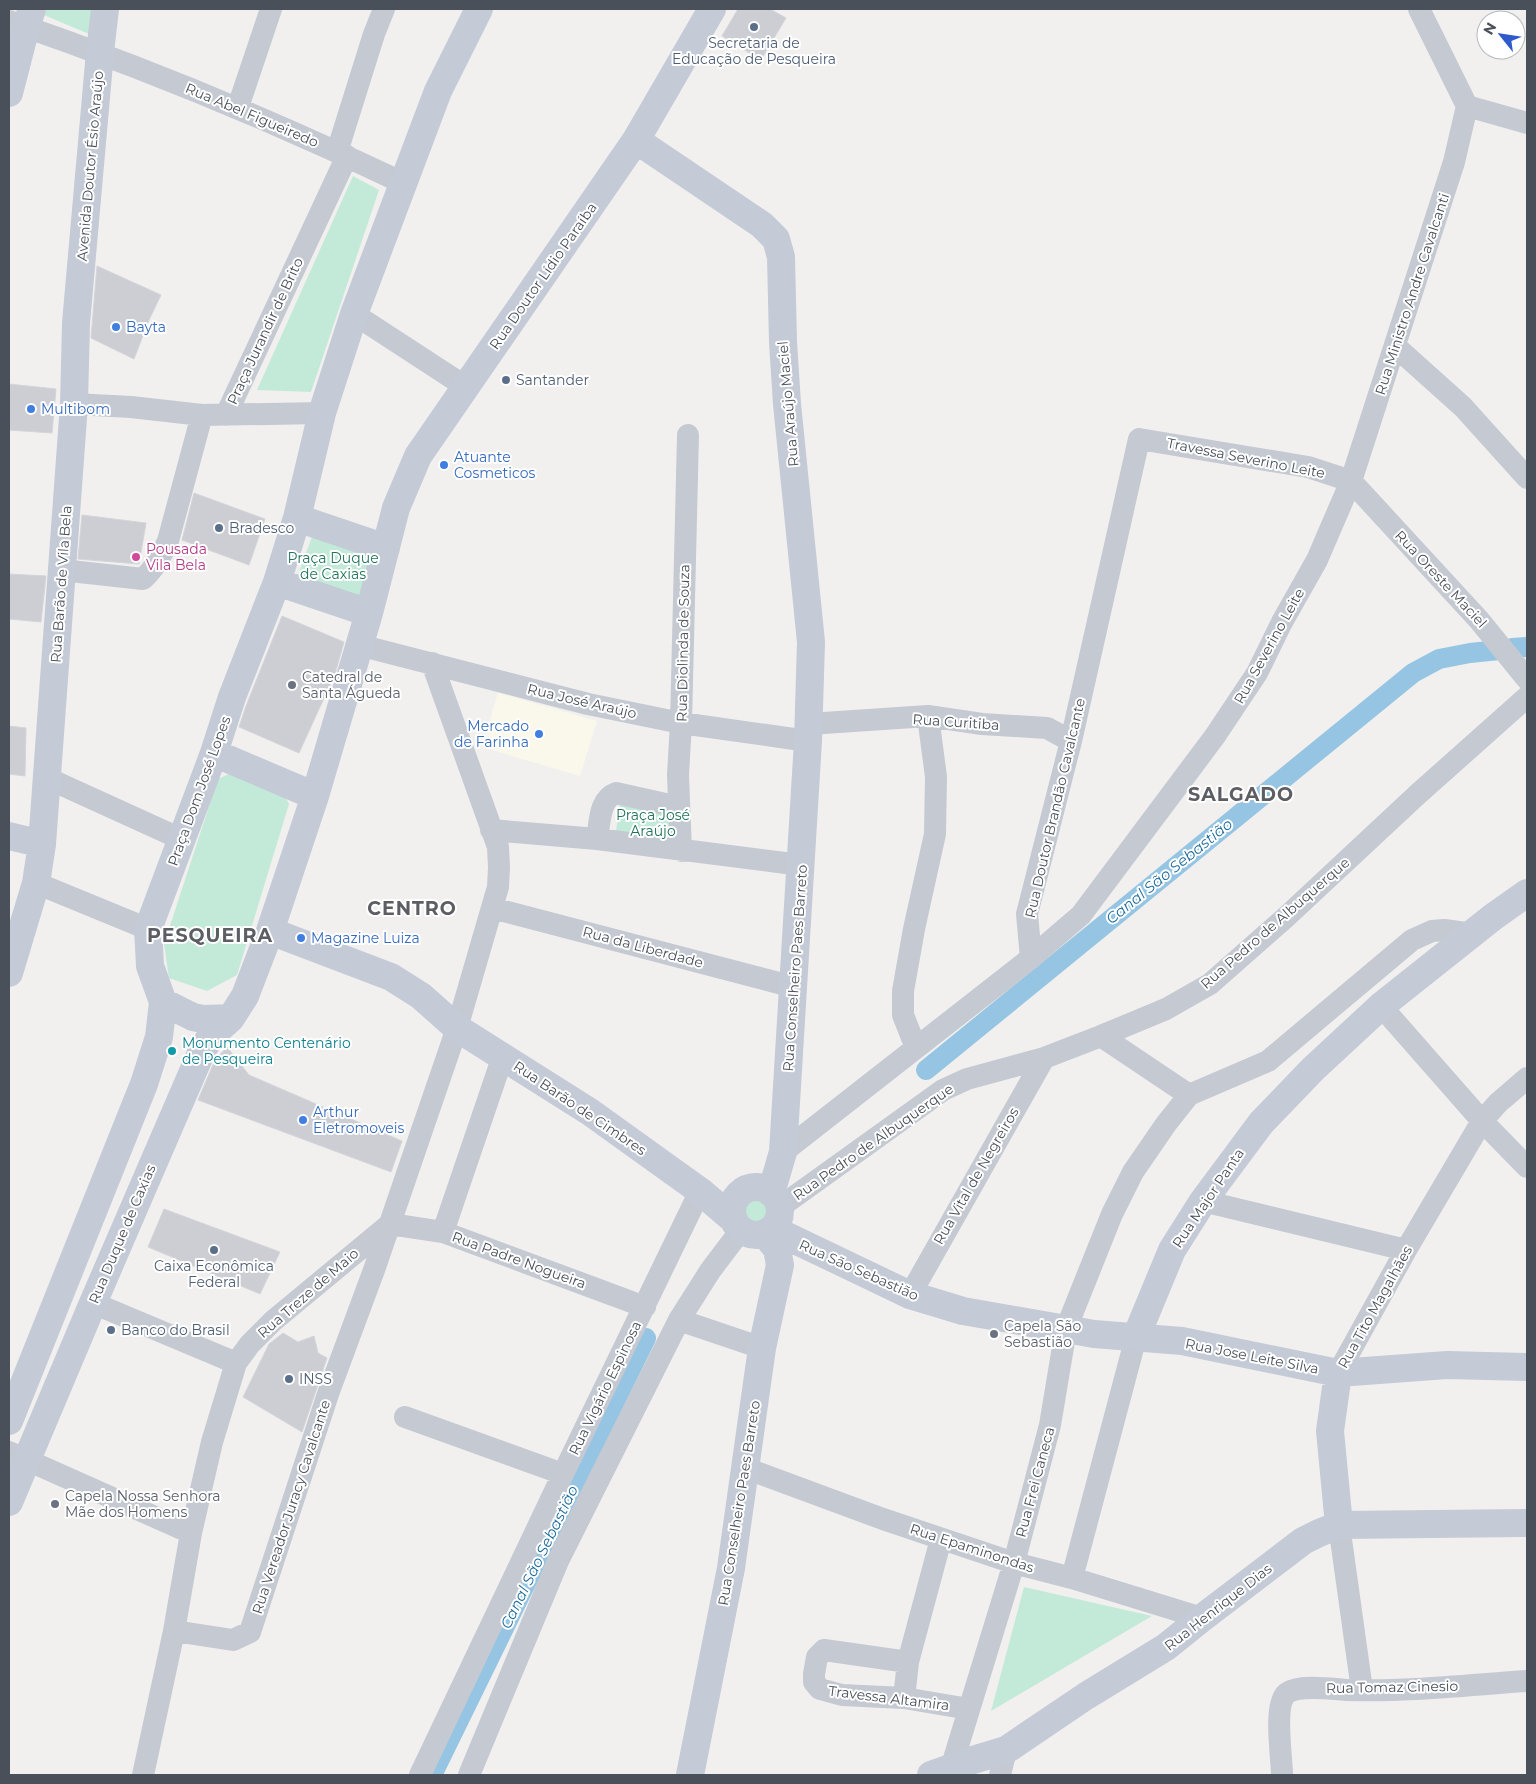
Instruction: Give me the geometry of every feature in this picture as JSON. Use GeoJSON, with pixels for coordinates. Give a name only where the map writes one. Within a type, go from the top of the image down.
{"type":"FeatureCollection","features":[{"type":"Feature","properties":{"kind":"main road","name":"Avenida Doutor Ésio Araújo"},"geometry":{"type":"LineString","coordinates":[[76,323],[105,9]]}},
{"type":"Feature","properties":{"kind":"main road"},"geometry":{"type":"LineString","coordinates":[[322,413],[354,314],[438,91],[479,9]]}},
{"type":"Feature","properties":{"kind":"main road","name":"Rua Doutor Lídio Paraíba"},"geometry":{"type":"LineString","coordinates":[[368,613],[396,508],[418,456],[636,140],[712,9]]}},
{"type":"Feature","properties":{"kind":"main road"},"geometry":{"type":"LineString","coordinates":[[9,93],[22,19]]}},
{"type":"Feature","properties":{"kind":"main road","name":"Rua Araújo Maciel"},"geometry":{"type":"LineString","coordinates":[[636,140],[762,225],[776,239],[781,257],[786,404],[811,642],[809,733]]}},
{"type":"Feature","properties":{"kind":"main road","name":"Rua Barão de Vila Bela"},"geometry":{"type":"LineString","coordinates":[[9,973],[36,883],[42,844],[74,404],[76,323]]}},
{"type":"Feature","properties":{"kind":"main road","name":"Praça Dom José Lopes"},"geometry":{"type":"LineString","coordinates":[[163,1002],[150,966],[148,929],[276,582],[297,518],[322,413]]}},
{"type":"Feature","properties":{"kind":"main road"},"geometry":{"type":"LineString","coordinates":[[297,518],[386,548]]}},
{"type":"Feature","properties":{"kind":"main road"},"geometry":{"type":"LineString","coordinates":[[9,1421],[144,1084],[159,1037],[163,1002],[193,1017],[203,1019],[231,1018],[245,996],[270,931],[315,796],[368,613],[276,582]]}},
{"type":"Feature","properties":{"kind":"main road","name":"Rua Conselheiro Paes Barreto"},"geometry":{"type":"LineString","coordinates":[[690,1775],[731,1568],[762,1348],[780,1265],[777,1249],[761,1219],[783,1152],[809,733]]}},
{"type":"Feature","properties":{"kind":"main road"},"geometry":{"type":"LineString","coordinates":[[214,754],[315,796]]}},
{"type":"Feature","properties":{"kind":"main road"},"geometry":{"type":"LineString","coordinates":[[9,836],[42,844]]}},
{"type":"Feature","properties":{"kind":"main road","name":"Rua Major Panta"},"geometry":{"type":"LineString","coordinates":[[1136,1337],[1172,1250],[1203,1201],[1261,1123],[1313,1069],[1380,1006],[1527,893]]}},
{"type":"Feature","properties":{"kind":"main road","name":"Rua Barão de Cimbres"},"geometry":{"type":"LineString","coordinates":[[270,931],[391,976],[421,996],[457,1028],[590,1112],[700,1191],[761,1219]]}},
{"type":"Feature","properties":{"kind":"main road","name":"Rua Duque de Caxias"},"geometry":{"type":"LineString","coordinates":[[9,1502],[18,1456],[38,1434],[92,1302],[200,1053],[210,1037],[231,1018]]}},
{"type":"Feature","properties":{"kind":"main road","name":"Rua São Sebastião"},"geometry":{"type":"LineString","coordinates":[[700,1191],[741,1194],[748,1189],[764,1189],[761,1219],[910,1295],[963,1311],[1066,1329]]}},
{"type":"Feature","properties":{"kind":"main road","name":"Rua Jose Leite Silva"},"geometry":{"type":"LineString","coordinates":[[1066,1329],[1094,1334],[1182,1341],[1338,1373],[1447,1365],[1527,1367]]}},
{"type":"Feature","properties":{"kind":"main road","name":"Rua Tito Magalhães"},"geometry":{"type":"LineString","coordinates":[[1338,1373],[1330,1430],[1338,1526]]}},
{"type":"Feature","properties":{"kind":"main road","name":"Rua Henrique Dias"},"geometry":{"type":"LineString","coordinates":[[944,1773],[973,1760],[1003,1763],[1086,1696],[1166,1647],[1303,1541],[1319,1533],[1338,1526],[1527,1523]]}},
{"type":"Feature","properties":{"kind":"street"},"geometry":{"type":"LineString","coordinates":[[238,108],[271,9]]}},
{"type":"Feature","properties":{"kind":"street","name":"Praça Jurandir de Brito"},"geometry":{"type":"LineString","coordinates":[[322,413],[226,415],[342,154],[374,34],[384,9]]}},
{"type":"Feature","properties":{"kind":"street"},"geometry":{"type":"LineString","coordinates":[[1418,9],[1468,106],[1527,123]]}},
{"type":"Feature","properties":{"kind":"street","name":"Rua Abel Figueiredo"},"geometry":{"type":"LineString","coordinates":[[22,19],[238,108],[403,183]]}},
{"type":"Feature","properties":{"kind":"street","name":"Rua Ministro Andre Cavalcanti"},"geometry":{"type":"LineString","coordinates":[[1351,481],[1454,162],[1468,106]]}},
{"type":"Feature","properties":{"kind":"street"},"geometry":{"type":"LineString","coordinates":[[354,314],[466,387]]}},
{"type":"Feature","properties":{"kind":"street"},"geometry":{"type":"LineString","coordinates":[[1395,346],[1463,407],[1527,478]]}},
{"type":"Feature","properties":{"kind":"street"},"geometry":{"type":"LineString","coordinates":[[74,404],[202,415],[226,415]]}},
{"type":"Feature","properties":{"kind":"street"},"geometry":{"type":"LineString","coordinates":[[61,570],[143,579],[159,560],[168,541],[202,415]]}},
{"type":"Feature","properties":{"kind":"street","name":"Rua Diolinda de Souza"},"geometry":{"type":"LineString","coordinates":[[681,850],[678,775],[688,435]]}},
{"type":"Feature","properties":{"kind":"street","name":"Travessa Severino Leite"},"geometry":{"type":"LineString","coordinates":[[1139,438],[1308,467],[1351,481]]}},
{"type":"Feature","properties":{"kind":"street","name":"Rua Doutor Brandão Cavalcante"},"geometry":{"type":"LineString","coordinates":[[1031,958],[1027,914],[1071,741],[1139,438]]}},
{"type":"Feature","properties":{"kind":"street","name":"Rua Oreste Maciel"},"geometry":{"type":"LineString","coordinates":[[1351,481],[1479,620],[1527,679]]}},
{"type":"Feature","properties":{"kind":"street","name":"Rua Severino Leite"},"geometry":{"type":"LineString","coordinates":[[1031,958],[1081,914],[1215,736],[1257,673],[1282,622],[1317,560],[1351,481]]}},
{"type":"Feature","properties":{"kind":"street","name":"Rua José Araújo"},"geometry":{"type":"LineString","coordinates":[[359,645],[588,704],[681,723],[809,733]]}},
{"type":"Feature","properties":{"kind":"street","name":"Rua Vereador Juracy Cavalcante"},"geometry":{"type":"LineString","coordinates":[[174,1631],[233,1640],[250,1632],[328,1394],[374,1270],[457,1028],[498,888],[498,847],[490,830],[432,663]]}},
{"type":"Feature","properties":{"kind":"street","name":"Rua Pedro de Albuquerque"},"geometry":{"type":"LineString","coordinates":[[761,1219],[943,1090],[967,1079],[1044,1058],[1101,1036],[1166,1009],[1210,984],[1527,697]]}},
{"type":"Feature","properties":{"kind":"street"},"geometry":{"type":"LineString","coordinates":[[916,1048],[903,1015],[903,990],[935,834],[936,777],[928,716]]}},
{"type":"Feature","properties":{"kind":"street","name":"Rua Curitiba"},"geometry":{"type":"LineString","coordinates":[[809,733],[928,716],[982,724],[1047,728],[1071,741]]}},
{"type":"Feature","properties":{"kind":"street"},"geometry":{"type":"LineString","coordinates":[[47,778],[181,839]]}},
{"type":"Feature","properties":{"kind":"street"},"geometry":{"type":"LineString","coordinates":[[597,839],[604,803],[607,797],[613,794],[616,793],[679,807]]}},
{"type":"Feature","properties":{"kind":"street"},"geometry":{"type":"LineString","coordinates":[[490,830],[597,839],[801,865]]}},
{"type":"Feature","properties":{"kind":"street"},"geometry":{"type":"LineString","coordinates":[[36,883],[148,929]]}},
{"type":"Feature","properties":{"kind":"street","name":"Rua da Liberdade"},"geometry":{"type":"LineString","coordinates":[[492,908],[794,987]]}},
{"type":"Feature","properties":{"kind":"street"},"geometry":{"type":"LineString","coordinates":[[1066,1329],[1112,1214],[1133,1172],[1166,1124],[1189,1095],[1268,1061],[1412,940],[1432,931],[1444,930],[1473,934]]}},
{"type":"Feature","properties":{"kind":"street"},"geometry":{"type":"LineString","coordinates":[[783,1152],[1031,958]]}},
{"type":"Feature","properties":{"kind":"street"},"geometry":{"type":"LineString","coordinates":[[1380,1006],[1482,1121],[1527,1167]]}},
{"type":"Feature","properties":{"kind":"street"},"geometry":{"type":"LineString","coordinates":[[1101,1036],[1189,1095]]}},
{"type":"Feature","properties":{"kind":"street"},"geometry":{"type":"LineString","coordinates":[[443,1232],[503,1056]]}},
{"type":"Feature","properties":{"kind":"street","name":"Rua Vital de Negreiros"},"geometry":{"type":"LineString","coordinates":[[910,1295],[1044,1058]]}},
{"type":"Feature","properties":{"kind":"street","name":"Rua Tito Magalhães"},"geometry":{"type":"LineString","coordinates":[[1338,1373],[1406,1250],[1482,1121],[1527,1078]]}},
{"type":"Feature","properties":{"kind":"street","name":"Rua Vigário Espinosa"},"geometry":{"type":"LineString","coordinates":[[420,1775],[700,1191]]}},
{"type":"Feature","properties":{"kind":"street"},"geometry":{"type":"LineString","coordinates":[[1203,1201],[1406,1250]]}},
{"type":"Feature","properties":{"kind":"street"},"geometry":{"type":"LineString","coordinates":[[469,1775],[558,1561],[679,1320],[710,1271],[761,1219]]}},
{"type":"Feature","properties":{"kind":"street","name":"Rua Padre Nogueira"},"geometry":{"type":"LineString","coordinates":[[390,1224],[443,1232],[645,1307]]}},
{"type":"Feature","properties":{"kind":"street","name":"Rua Treze de Maio"},"geometry":{"type":"LineString","coordinates":[[143,1775],[174,1631],[191,1533],[212,1442],[236,1363],[250,1344],[273,1321],[390,1224]]}},
{"type":"Feature","properties":{"kind":"street"},"geometry":{"type":"LineString","coordinates":[[92,1302],[236,1363]]}},
{"type":"Feature","properties":{"kind":"street"},"geometry":{"type":"LineString","coordinates":[[679,1320],[762,1348]]}},
{"type":"Feature","properties":{"kind":"street","name":"Rua Frei Caneca"},"geometry":{"type":"LineString","coordinates":[[944,1773],[968,1709],[1014,1563],[1050,1425],[1066,1329]]}},
{"type":"Feature","properties":{"kind":"street","name":"Rua Major Panta"},"geometry":{"type":"LineString","coordinates":[[1072,1578],[1136,1337]]}},
{"type":"Feature","properties":{"kind":"street"},"geometry":{"type":"LineString","coordinates":[[405,1418],[563,1474]]}},
{"type":"Feature","properties":{"kind":"street"},"geometry":{"type":"LineString","coordinates":[[9,1421],[38,1434]]}},
{"type":"Feature","properties":{"kind":"street"},"geometry":{"type":"LineString","coordinates":[[18,1456],[191,1533]]}},
{"type":"Feature","properties":{"kind":"street","name":"Rua Epaminondas"},"geometry":{"type":"LineString","coordinates":[[745,1468],[941,1539],[1014,1563],[1072,1578],[1202,1618]]}},
{"type":"Feature","properties":{"kind":"street","name":"Rua Tito Magalhães"},"geometry":{"type":"LineString","coordinates":[[1338,1526],[1362,1690]]}},
{"type":"Feature","properties":{"kind":"street"},"geometry":{"type":"LineString","coordinates":[[904,1698],[908,1662],[941,1539]]}},
{"type":"Feature","properties":{"kind":"street","name":"Travessa Altamira"},"geometry":{"type":"LineString","coordinates":[[908,1662],[824,1650],[817,1656],[814,1682],[817,1686],[828,1692],[842,1695],[904,1698],[968,1709]]}},
{"type":"Feature","properties":{"kind":"street","name":"Rua Tomaz Cinesio"},"geometry":{"type":"LineString","coordinates":[[1282,1775],[1279,1721],[1281,1703],[1287,1694],[1300,1688],[1362,1690],[1527,1681]]}},
{"type":"Feature","properties":{"kind":"shaded area","name":"Mercado de Farinha"},"geometry":{"type":"Polygon","coordinates":[[[498,693],[597,721],[580,776],[482,747],[498,693]]]}},
{"type":"Feature","properties":{"kind":"green space"},"geometry":{"type":"Polygon","coordinates":[[[47,9],[92,9],[89,34],[44,15],[47,9]]]}},
{"type":"Feature","properties":{"kind":"green space"},"geometry":{"type":"Polygon","coordinates":[[[353,176],[379,190],[311,392],[257,390],[353,176]]]}},
{"type":"Feature","properties":{"kind":"green space","name":"Praça Duque de Caxias"},"geometry":{"type":"Polygon","coordinates":[[[313,534],[372,554],[361,600],[296,580],[313,534]]]}},
{"type":"Feature","properties":{"kind":"green space"},"geometry":{"type":"Polygon","coordinates":[[[231,773],[281,789],[289,804],[237,975],[207,991],[169,978],[164,944],[218,779],[231,773]]]}},
{"type":"Feature","properties":{"kind":"green space","name":"Praça José Araújo"},"geometry":{"type":"Polygon","coordinates":[[[620,803],[671,809],[667,840],[616,831],[620,803]]]}},
{"type":"Feature","properties":{"kind":"green space"},"geometry":{"type":"Polygon","coordinates":[[[761,1199],[769,1202],[775,1213],[769,1225],[754,1230],[741,1220],[743,1207],[751,1200],[761,1199]]]}},
{"type":"Feature","properties":{"kind":"green space"},"geometry":{"type":"Polygon","coordinates":[[[1024,1587],[1152,1616],[991,1711],[1024,1587]]]}},
{"type":"Feature","properties":{"kind":"building","name":"Secretaria de Educação de Pesqueira"},"geometry":{"type":"Polygon","coordinates":[[[738,9],[770,9],[786,18],[761,60],[722,36],[738,9]]]}},
{"type":"Feature","properties":{"kind":"building"},"geometry":{"type":"Polygon","coordinates":[[[97,266],[161,295],[134,359],[91,338],[97,266]]]}},
{"type":"Feature","properties":{"kind":"building","name":"Multibom"},"geometry":{"type":"Polygon","coordinates":[[[9,384],[56,389],[52,433],[9,430],[9,384]]]}},
{"type":"Feature","properties":{"kind":"building","name":"Bradesco"},"geometry":{"type":"Polygon","coordinates":[[[194,493],[265,519],[249,565],[182,540],[194,493]]]}},
{"type":"Feature","properties":{"kind":"building"},"geometry":{"type":"Polygon","coordinates":[[[82,515],[146,523],[139,564],[78,559],[82,515]]]}},
{"type":"Feature","properties":{"kind":"building"},"geometry":{"type":"Polygon","coordinates":[[[9,574],[46,576],[41,622],[9,619],[9,574]]]}},
{"type":"Feature","properties":{"kind":"building","name":"Catedral de Santa Águeda"},"geometry":{"type":"Polygon","coordinates":[[[282,616],[344,642],[335,674],[299,753],[239,727],[282,616]]]}},
{"type":"Feature","properties":{"kind":"building"},"geometry":{"type":"Polygon","coordinates":[[[9,726],[26,728],[25,776],[9,774],[9,726]]]}},
{"type":"Feature","properties":{"kind":"building","name":"Arthur Eletromoveis"},"geometry":{"type":"Polygon","coordinates":[[[227,1047],[249,1075],[402,1141],[391,1172],[198,1100],[215,1060],[227,1047]]]}},
{"type":"Feature","properties":{"kind":"building","name":"Caixa Econômica Federal"},"geometry":{"type":"Polygon","coordinates":[[[164,1209],[280,1252],[260,1294],[148,1247],[164,1209]]]}},
{"type":"Feature","properties":{"kind":"building","name":"INSS"},"geometry":{"type":"Polygon","coordinates":[[[283,1333],[298,1342],[314,1336],[318,1353],[327,1358],[302,1432],[243,1397],[269,1344],[283,1333]]]}},
{"type":"Feature","properties":{"kind":"waterway","name":"Canal São Sebastião"},"geometry":{"type":"LineString","coordinates":[[1512,648],[1527,647]]}},
{"type":"Feature","properties":{"kind":"waterway","name":"Canal São Sebastião"},"geometry":{"type":"LineString","coordinates":[[926,1070],[1413,673],[1439,659],[1499,650]]}},
{"type":"Feature","properties":{"kind":"waterway","name":"Canal São Sebastião"},"geometry":{"type":"LineString","coordinates":[[432,1775],[646,1338]]}},
{"type":"Feature","properties":{"kind":"place","name":"Secretaria de Educação de Pesqueira"},"geometry":{"type":"Point","coordinates":[754,27]}},
{"type":"Feature","properties":{"kind":"place","name":"Bayta"},"geometry":{"type":"Point","coordinates":[116,327]}},
{"type":"Feature","properties":{"kind":"place","name":"Santander"},"geometry":{"type":"Point","coordinates":[506,380]}},
{"type":"Feature","properties":{"kind":"place","name":"Multibom"},"geometry":{"type":"Point","coordinates":[31,409]}},
{"type":"Feature","properties":{"kind":"place","name":"Atuante Cosmeticos"},"geometry":{"type":"Point","coordinates":[444,465]}},
{"type":"Feature","properties":{"kind":"place","name":"Bradesco"},"geometry":{"type":"Point","coordinates":[219,528]}},
{"type":"Feature","properties":{"kind":"place","name":"Pousada Vila Bela"},"geometry":{"type":"Point","coordinates":[136,557]}},
{"type":"Feature","properties":{"kind":"place","name":"Catedral de Santa Águeda"},"geometry":{"type":"Point","coordinates":[292,685]}},
{"type":"Feature","properties":{"kind":"place","name":"Mercado de Farinha"},"geometry":{"type":"Point","coordinates":[539,734]}},
{"type":"Feature","properties":{"kind":"place","name":"Magazine Luiza"},"geometry":{"type":"Point","coordinates":[301,938]}},
{"type":"Feature","properties":{"kind":"place","name":"Monumento Centenário de Pesqueira"},"geometry":{"type":"Point","coordinates":[172,1051]}},
{"type":"Feature","properties":{"kind":"place","name":"Arthur Eletromoveis"},"geometry":{"type":"Point","coordinates":[303,1120]}},
{"type":"Feature","properties":{"kind":"place","name":"Caixa Econômica Federal"},"geometry":{"type":"Point","coordinates":[214,1250]}},
{"type":"Feature","properties":{"kind":"place","name":"Banco do Brasil"},"geometry":{"type":"Point","coordinates":[111,1330]}},
{"type":"Feature","properties":{"kind":"place","name":"Capela São Sebastião"},"geometry":{"type":"Point","coordinates":[994,1334]}},
{"type":"Feature","properties":{"kind":"place","name":"INSS"},"geometry":{"type":"Point","coordinates":[289,1379]}},
{"type":"Feature","properties":{"kind":"place","name":"Capela Nossa Senhora Mãe dos Homens"},"geometry":{"type":"Point","coordinates":[55,1504]}},
{"type":"Feature","properties":{"kind":"district","name":"SALGADO"},"geometry":{"type":"Point","coordinates":[1241,794]}},
{"type":"Feature","properties":{"kind":"district","name":"CENTRO"},"geometry":{"type":"Point","coordinates":[412,908]}},
{"type":"Feature","properties":{"kind":"district","name":"PESQUEIRA"},"geometry":{"type":"Point","coordinates":[210,935]}}]}
